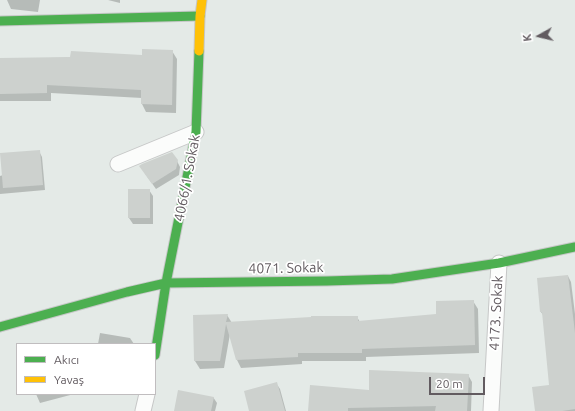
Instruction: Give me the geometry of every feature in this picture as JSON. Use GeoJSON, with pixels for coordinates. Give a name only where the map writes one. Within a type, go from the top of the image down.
{"type":"FeatureCollection","features":[{"type":"Feature","properties":{"kind":"street","name":"4066/1. Sokak"},"geometry":{"type":"LineString","coordinates":[[156,349],[166,284],[196,132],[200,16],[202,0]]}},
{"type":"Feature","properties":{"kind":"street"},"geometry":{"type":"LineString","coordinates":[[0,21],[200,16]]}},
{"type":"Feature","properties":{"kind":"street"},"geometry":{"type":"LineString","coordinates":[[118,164],[196,132]]}},
{"type":"Feature","properties":{"kind":"street","name":"4071. Sokak"},"geometry":{"type":"LineString","coordinates":[[0,326],[127,292],[166,284],[392,279],[499,263],[575,247]]}},
{"type":"Feature","properties":{"kind":"street","name":"4173. Sokak"},"geometry":{"type":"LineString","coordinates":[[491,411],[499,263]]}},
{"type":"Feature","properties":{"kind":"street"},"geometry":{"type":"LineString","coordinates":[[143,411],[147,395]]}},
{"type":"Feature","properties":{"kind":"building"},"geometry":{"type":"Polygon","coordinates":[[[142,49],[173,50],[172,105],[141,104],[141,90],[47,85],[47,93],[0,94],[0,58],[70,57],[71,51],[142,55],[142,49]]]}},
{"type":"Feature","properties":{"kind":"building"},"geometry":{"type":"Polygon","coordinates":[[[40,150],[43,185],[3,188],[0,153],[40,150]]]}},
{"type":"Feature","properties":{"kind":"building"},"geometry":{"type":"Polygon","coordinates":[[[172,152],[178,160],[176,169],[152,184],[139,166],[172,152]]]}},
{"type":"Feature","properties":{"kind":"building"},"geometry":{"type":"Polygon","coordinates":[[[128,189],[150,189],[150,218],[128,218],[128,189]]]}},
{"type":"Feature","properties":{"kind":"building"},"geometry":{"type":"Polygon","coordinates":[[[568,275],[575,333],[575,409],[562,411],[535,411],[532,387],[549,385],[537,278],[568,275]]]}},
{"type":"Feature","properties":{"kind":"building"},"geometry":{"type":"Polygon","coordinates":[[[474,300],[475,345],[362,349],[362,353],[298,353],[298,357],[236,360],[226,324],[220,361],[194,361],[193,315],[228,314],[226,322],[311,316],[358,316],[358,321],[436,314],[436,301],[474,300]]]}},
{"type":"Feature","properties":{"kind":"building"},"geometry":{"type":"Polygon","coordinates":[[[369,370],[469,374],[467,411],[435,411],[436,406],[348,408],[348,411],[308,411],[310,385],[369,390],[369,370]]]}},
{"type":"Feature","properties":{"kind":"building"},"geometry":{"type":"Polygon","coordinates":[[[277,382],[285,411],[249,411],[244,391],[277,382]]]}},
{"type":"Feature","properties":{"kind":"building"},"geometry":{"type":"Polygon","coordinates":[[[178,390],[214,397],[211,411],[174,411],[178,390]]]}},
{"type":"Feature","properties":{"kind":"traffic: fast"},"geometry":{"type":"LineString","coordinates":[[0,21],[200,16]]}},
{"type":"Feature","properties":{"kind":"traffic: fast"},"geometry":{"type":"LineString","coordinates":[[156,348],[166,283],[196,132],[199,51]]}},
{"type":"Feature","properties":{"kind":"traffic: fast"},"geometry":{"type":"LineString","coordinates":[[0,327],[127,292],[166,283],[392,279],[499,263],[575,247]]}},
{"type":"Feature","properties":{"kind":"traffic: slow"},"geometry":{"type":"LineString","coordinates":[[199,51],[202,0]]}}]}
